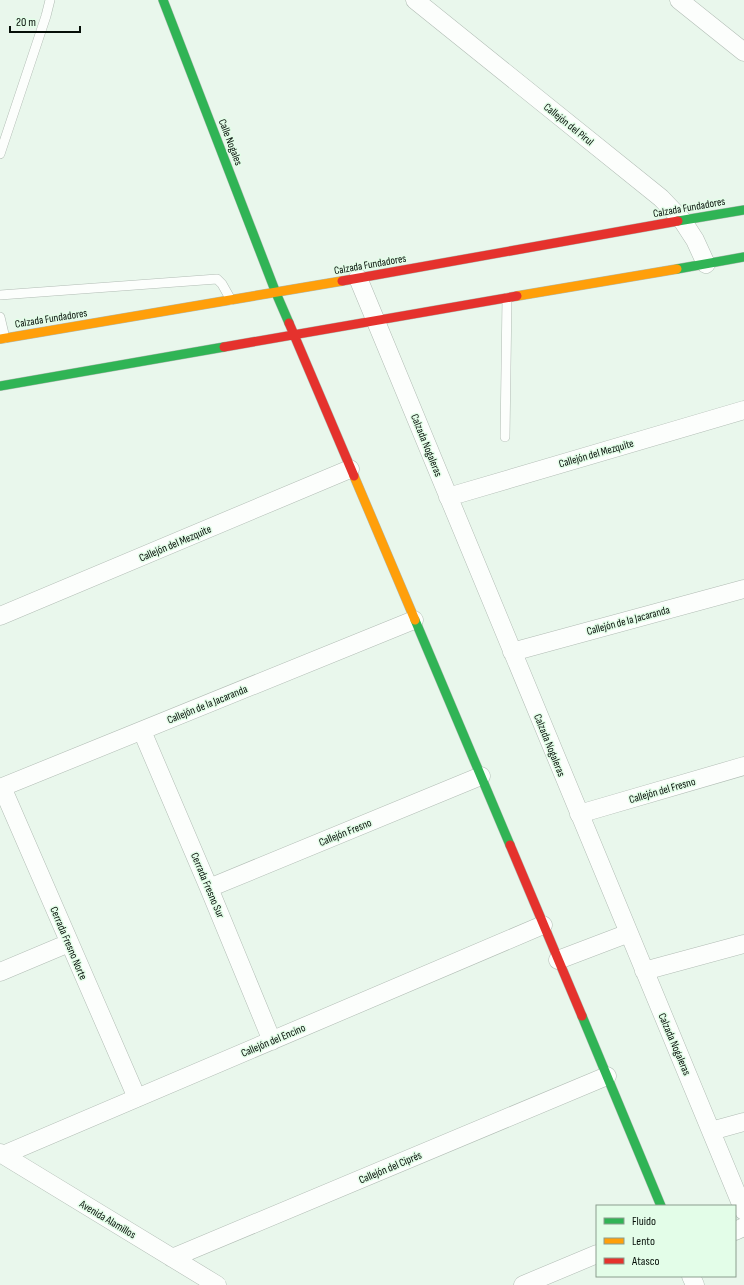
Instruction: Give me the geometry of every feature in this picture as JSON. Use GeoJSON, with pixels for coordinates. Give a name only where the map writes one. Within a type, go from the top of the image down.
{"type":"FeatureCollection","features":[{"type":"Feature","properties":{"kind":"main road","name":"Calle Nogales"},"geometry":{"type":"LineString","coordinates":[[163,0],[276,293]]}},
{"type":"Feature","properties":{"kind":"main road","name":"Calzada Fundadores"},"geometry":{"type":"LineString","coordinates":[[2,338],[276,293],[744,210]]}},
{"type":"Feature","properties":{"kind":"main road"},"geometry":{"type":"LineString","coordinates":[[0,386],[744,257]]}},
{"type":"Feature","properties":{"kind":"main road"},"geometry":{"type":"LineString","coordinates":[[276,293],[662,1205]]}},
{"type":"Feature","properties":{"kind":"street","name":"Callejón del Pirul"},"geometry":{"type":"LineString","coordinates":[[415,0],[661,198],[682,220],[695,240],[706,264]]}},
{"type":"Feature","properties":{"kind":"street"},"geometry":{"type":"LineString","coordinates":[[679,0],[744,52]]}},
{"type":"Feature","properties":{"kind":"street","name":"Calzada Nogaleras"},"geometry":{"type":"LineString","coordinates":[[358,278],[744,1210]]}},
{"type":"Feature","properties":{"kind":"street","name":"Callejón del Mezquite"},"geometry":{"type":"LineString","coordinates":[[448,497],[744,410]]}},
{"type":"Feature","properties":{"kind":"street","name":"Callejón del Mezquite"},"geometry":{"type":"LineString","coordinates":[[0,616],[350,469]]}},
{"type":"Feature","properties":{"kind":"street","name":"Callejón de la Jacaranda"},"geometry":{"type":"LineString","coordinates":[[512,652],[744,589]]}},
{"type":"Feature","properties":{"kind":"street","name":"Callejón de la Jacaranda"},"geometry":{"type":"LineString","coordinates":[[1,788],[414,620]]}},
{"type":"Feature","properties":{"kind":"street","name":"Cerrada Fresno Sur"},"geometry":{"type":"LineString","coordinates":[[142,731],[272,1041]]}},
{"type":"Feature","properties":{"kind":"street","name":"Callejón del Fresno"},"geometry":{"type":"LineString","coordinates":[[579,814],[744,766]]}},
{"type":"Feature","properties":{"kind":"street","name":"Callejón Fresno"},"geometry":{"type":"LineString","coordinates":[[209,888],[481,776]]}},
{"type":"Feature","properties":{"kind":"street","name":"Cerrada Fresno Norte"},"geometry":{"type":"LineString","coordinates":[[1,788],[137,1098]]}},
{"type":"Feature","properties":{"kind":"street","name":"Callejón del Encino"},"geometry":{"type":"LineString","coordinates":[[2,1154],[543,925]]}},
{"type":"Feature","properties":{"kind":"street"},"geometry":{"type":"LineString","coordinates":[[558,960],[629,934]]}},
{"type":"Feature","properties":{"kind":"street"},"geometry":{"type":"LineString","coordinates":[[0,972],[69,943]]}},
{"type":"Feature","properties":{"kind":"street"},"geometry":{"type":"LineString","coordinates":[[644,971],[744,944]]}},
{"type":"Feature","properties":{"kind":"street","name":"Callejón del Ciprés"},"geometry":{"type":"LineString","coordinates":[[172,1258],[607,1076]]}},
{"type":"Feature","properties":{"kind":"street"},"geometry":{"type":"LineString","coordinates":[[711,1131],[744,1122]]}},
{"type":"Feature","properties":{"kind":"street","name":"Avenida Alamillos"},"geometry":{"type":"LineString","coordinates":[[2,1154],[217,1285]]}},
{"type":"Feature","properties":{"kind":"street"},"geometry":{"type":"LineString","coordinates":[[523,1285],[596,1254]]}},
{"type":"Feature","properties":{"kind":"lane"},"geometry":{"type":"LineString","coordinates":[[0,154],[50,0]]}},
{"type":"Feature","properties":{"kind":"lane"},"geometry":{"type":"LineString","coordinates":[[0,295],[218,278],[231,300]]}},
{"type":"Feature","properties":{"kind":"lane"},"geometry":{"type":"LineString","coordinates":[[505,438],[507,298]]}},
{"type":"Feature","properties":{"kind":"lane"},"geometry":{"type":"LineString","coordinates":[[0,317],[2,338]]}},
{"type":"Feature","properties":{"kind":"traffic: fast"},"geometry":{"type":"LineString","coordinates":[[163,0],[276,293],[289,323]]}},
{"type":"Feature","properties":{"kind":"traffic: fast"},"geometry":{"type":"LineString","coordinates":[[678,221],[744,210]]}},
{"type":"Feature","properties":{"kind":"traffic: fast"},"geometry":{"type":"LineString","coordinates":[[677,269],[744,257]]}},
{"type":"Feature","properties":{"kind":"traffic: fast"},"geometry":{"type":"LineString","coordinates":[[0,386],[224,347]]}},
{"type":"Feature","properties":{"kind":"traffic: fast"},"geometry":{"type":"LineString","coordinates":[[415,620],[510,845]]}},
{"type":"Feature","properties":{"kind":"traffic: fast"},"geometry":{"type":"LineString","coordinates":[[582,1016],[661,1205]]}},
{"type":"Feature","properties":{"kind":"traffic: slow"},"geometry":{"type":"LineString","coordinates":[[517,296],[677,269]]}},
{"type":"Feature","properties":{"kind":"traffic: slow"},"geometry":{"type":"LineString","coordinates":[[0,339],[342,281]]}},
{"type":"Feature","properties":{"kind":"traffic: slow"},"geometry":{"type":"LineString","coordinates":[[354,476],[415,620]]}},
{"type":"Feature","properties":{"kind":"traffic: jam"},"geometry":{"type":"LineString","coordinates":[[342,281],[678,221]]}},
{"type":"Feature","properties":{"kind":"traffic: jam"},"geometry":{"type":"LineString","coordinates":[[224,347],[517,296]]}},
{"type":"Feature","properties":{"kind":"traffic: jam"},"geometry":{"type":"LineString","coordinates":[[289,323],[354,476]]}},
{"type":"Feature","properties":{"kind":"traffic: jam"},"geometry":{"type":"LineString","coordinates":[[510,845],[582,1016]]}}]}
